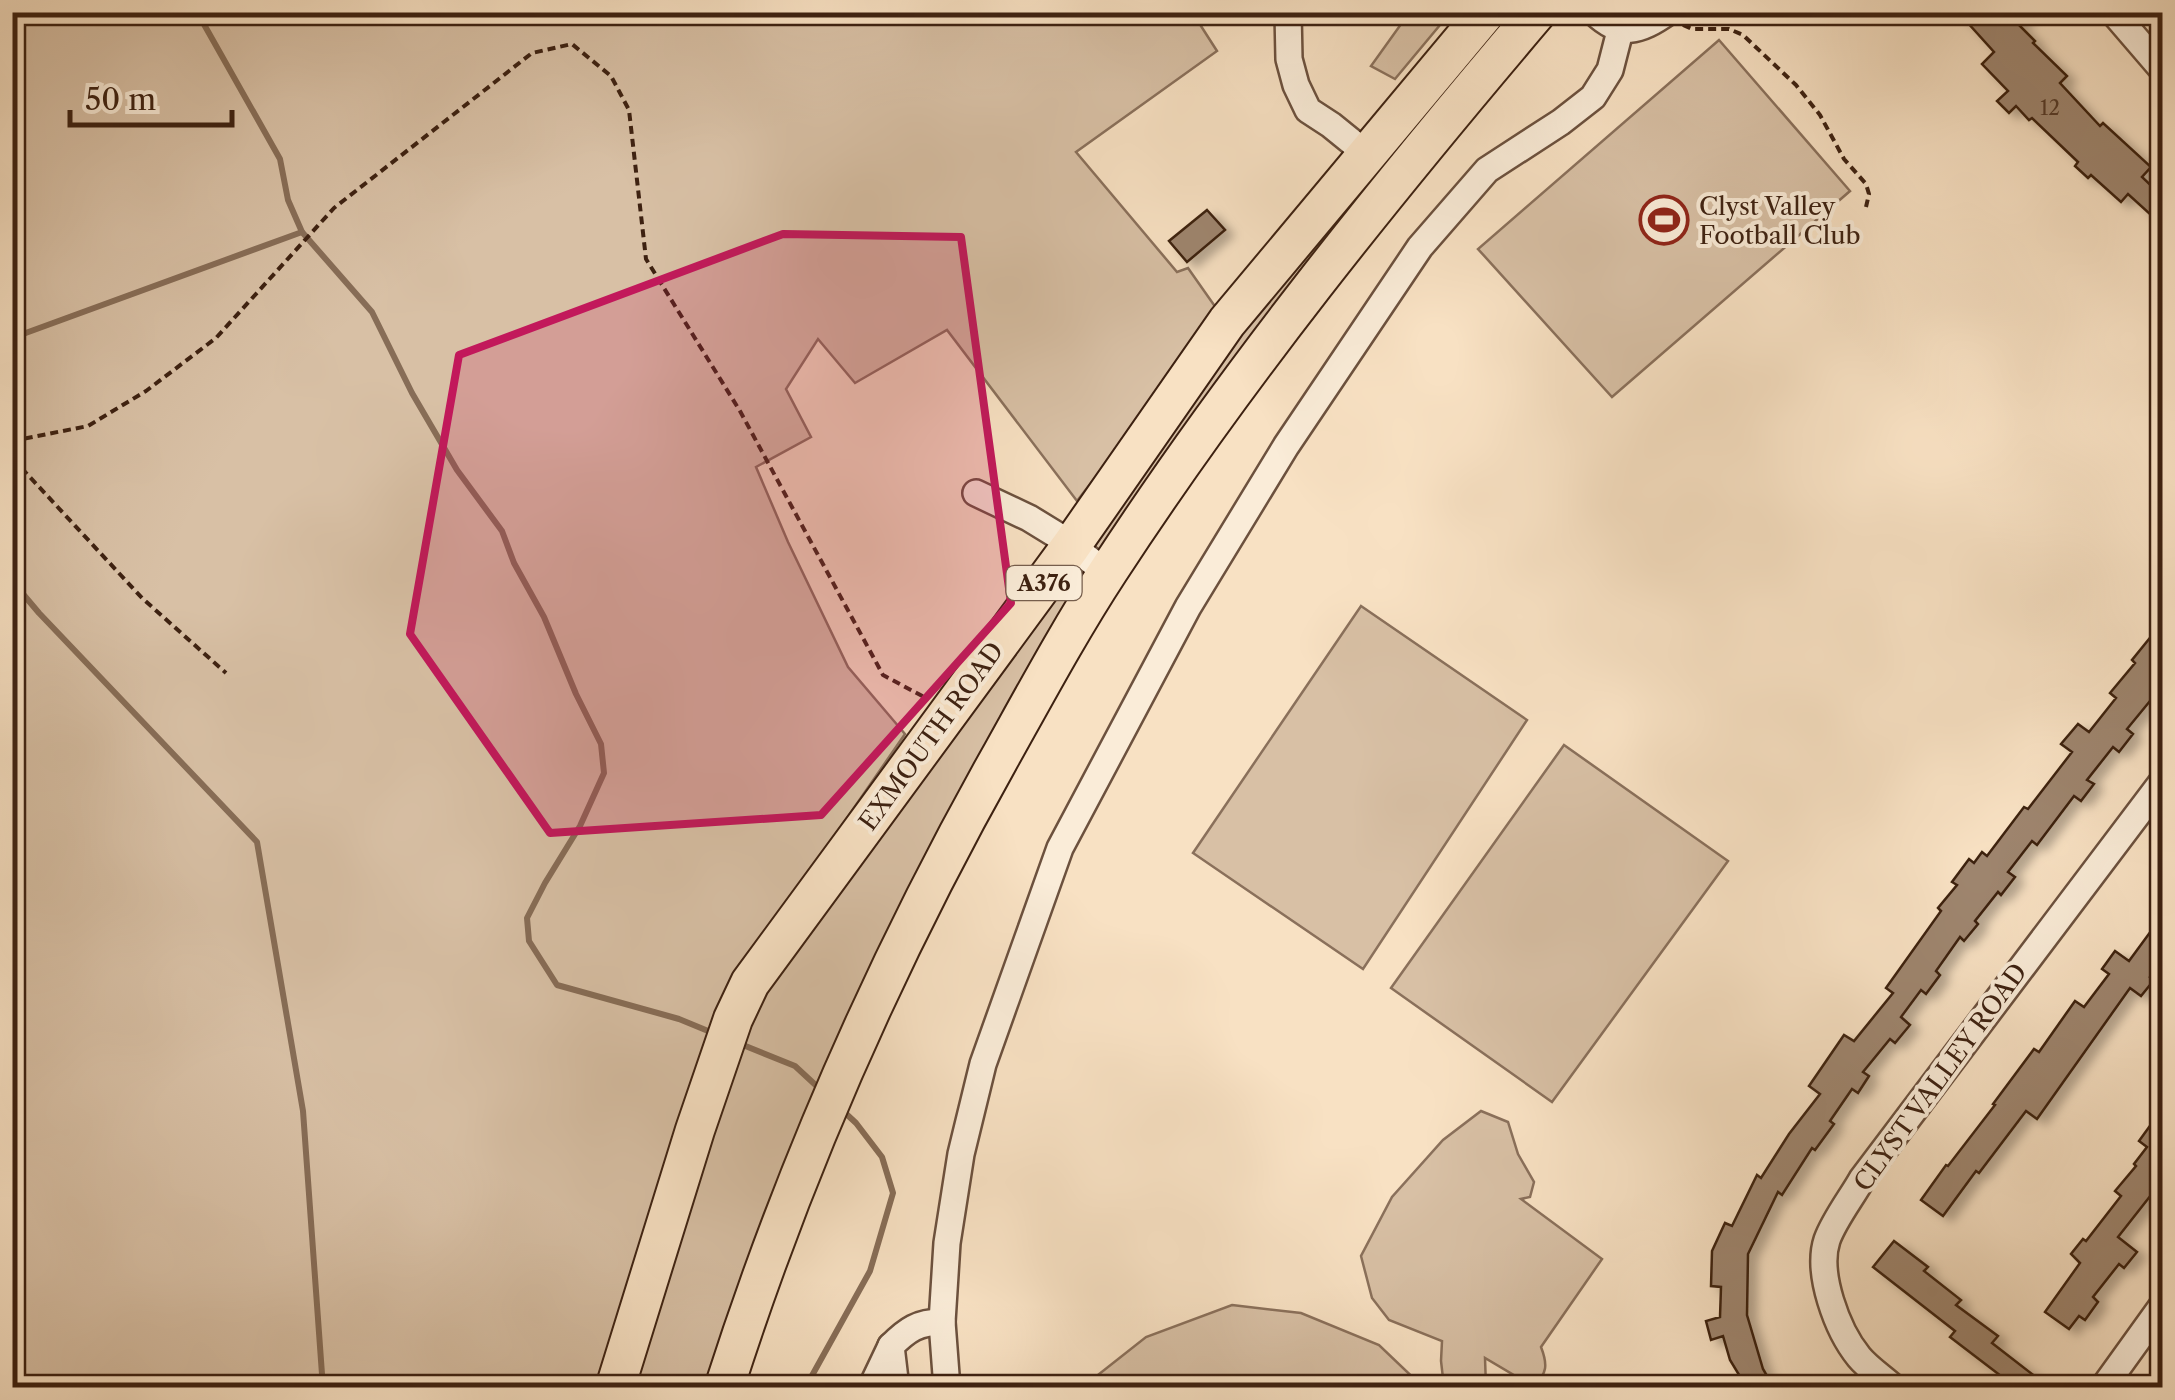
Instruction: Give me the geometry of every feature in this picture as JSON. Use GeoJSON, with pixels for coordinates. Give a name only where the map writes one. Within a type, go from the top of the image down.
{"type":"FeatureCollection","features":[{"type":"Feature","properties":{"kind":"highway","name":"EXMOUTH ROAD"},"geometry":{"type":"LineString","coordinates":[[615,1388],[695,1130],[733,1019],[750,983],[1071,546],[1226,322],[1486,12]]}},
{"type":"Feature","properties":{"kind":"highway","name":"A376"},"geometry":{"type":"LineString","coordinates":[[724,1388],[770,1251],[840,1075],[953,841],[1107,573],[1216,414],[1304,296],[1537,12]]}},
{"type":"Feature","properties":{"kind":"street"},"geometry":{"type":"LineString","coordinates":[[1288,12],[1289,59],[1308,110],[1368,155]]}},
{"type":"Feature","properties":{"kind":"street"},"geometry":{"type":"LineString","coordinates":[[1594,12],[1620,30],[1641,28],[1667,14]]}},
{"type":"Feature","properties":{"kind":"street"},"geometry":{"type":"LineString","coordinates":[[2113,12],[2162,68]]}},
{"type":"Feature","properties":{"kind":"street"},"geometry":{"type":"LineString","coordinates":[[946,1388],[942,1322],[946,1243],[961,1154],[983,1064],[1060,848],[1188,606],[1286,446],[1420,247],[1487,170],[1593,97],[1610,70],[1620,30]]}},
{"type":"Feature","properties":{"kind":"street"},"geometry":{"type":"LineString","coordinates":[[976,493],[1029,518],[1107,573]]}},
{"type":"Feature","properties":{"kind":"street","name":"CLYST VALLEY ROAD"},"geometry":{"type":"LineString","coordinates":[[1894,1388],[1860,1359],[1846,1337],[1830,1300],[1823,1264],[1828,1239],[1862,1179],[2162,782]]}},
{"type":"Feature","properties":{"kind":"street"},"geometry":{"type":"LineString","coordinates":[[2103,1388],[2162,1306]]}},
{"type":"Feature","properties":{"kind":"street"},"geometry":{"type":"LineString","coordinates":[[871,1388],[891,1346],[916,1325],[942,1322]]}},
{"type":"Feature","properties":{"kind":"street"},"geometry":{"type":"LineString","coordinates":[[891,1346],[896,1388]]}},
{"type":"Feature","properties":{"kind":"path"},"geometry":{"type":"LineString","coordinates":[[1667,14],[1692,29],[1729,29],[1743,35],[1796,85],[1820,115],[1844,159],[1866,184],[1866,206]]}},
{"type":"Feature","properties":{"kind":"path"},"geometry":{"type":"LineString","coordinates":[[226,673],[142,598],[15,461],[12,443],[88,426],[146,391],[216,338],[334,208],[532,53],[572,44],[611,76],[630,110],[646,258],[740,410],[884,676],[950,711]]}},
{"type":"Feature","properties":{"kind":"highlighted area"},"geometry":{"type":"Polygon","coordinates":[[[783,234],[961,237],[1011,603],[821,815],[550,833],[410,634],[459,355],[783,234]]]}},
{"type":"Feature","properties":{"kind":"shaded area"},"geometry":{"type":"Polygon","coordinates":[[[1192,12],[1217,51],[1076,152],[1177,272],[1188,268],[1221,315],[1077,501],[947,330],[855,383],[818,339],[786,389],[811,437],[756,467],[848,667],[905,734],[735,980],[606,1387],[13,1387],[12,13],[1192,12]]]}},
{"type":"Feature","properties":{"kind":"shaded area"},"geometry":{"type":"Polygon","coordinates":[[[1409,13],[1450,13],[1395,79],[1371,66],[1409,13]]]}},
{"type":"Feature","properties":{"kind":"shaded area"},"geometry":{"type":"Polygon","coordinates":[[[1496,39],[1074,604],[712,1387],[628,1388],[758,989],[1289,259],[1496,39]]]}},
{"type":"Feature","properties":{"kind":"shaded area","name":"Clyst Valley Football Club"},"geometry":{"type":"Polygon","coordinates":[[[1719,40],[1850,191],[1612,397],[1478,249],[1719,40]]]}},
{"type":"Feature","properties":{"kind":"shaded area"},"geometry":{"type":"Polygon","coordinates":[[[1361,606],[1527,720],[1363,969],[1193,853],[1361,606]]]}},
{"type":"Feature","properties":{"kind":"shaded area"},"geometry":{"type":"Polygon","coordinates":[[[1564,745],[1728,861],[1552,1102],[1391,988],[1564,745]]]}},
{"type":"Feature","properties":{"kind":"shaded area"},"geometry":{"type":"Polygon","coordinates":[[[1481,1111],[1508,1122],[1518,1154],[1534,1182],[1530,1197],[1521,1199],[1602,1259],[1541,1347],[1545,1369],[1534,1387],[1485,1358],[1486,1387],[1444,1387],[1442,1341],[1389,1320],[1372,1298],[1361,1256],[1392,1197],[1443,1140],[1481,1111]]]}},
{"type":"Feature","properties":{"kind":"shaded area"},"geometry":{"type":"Polygon","coordinates":[[[1232,1305],[1301,1313],[1379,1345],[1423,1387],[1087,1387],[1146,1337],[1232,1305]]]}},
{"type":"Feature","properties":{"kind":"building"},"geometry":{"type":"Polygon","coordinates":[[[1958,12],[2029,12],[2017,23],[2067,76],[2060,83],[2100,126],[2103,123],[2151,167],[2142,177],[2162,196],[2162,225],[2128,194],[2121,202],[2091,175],[2088,178],[2075,166],[2078,162],[2032,118],[2029,120],[2016,106],[2009,113],[1997,101],[2008,91],[1982,64],[1994,52],[1958,12]]]}},
{"type":"Feature","properties":{"kind":"building"},"geometry":{"type":"Polygon","coordinates":[[[1207,210],[1225,230],[1187,262],[1169,241],[1207,210]]]}},
{"type":"Feature","properties":{"kind":"building"},"geometry":{"type":"Polygon","coordinates":[[[2162,623],[2162,711],[2150,701],[2127,729],[2133,734],[2119,752],[2113,747],[2087,780],[2094,784],[2081,801],[2074,796],[2037,845],[2032,841],[2008,872],[2015,877],[2001,895],[1998,892],[1964,941],[1960,937],[1936,971],[1940,975],[1926,994],[1921,990],[1901,1017],[1910,1025],[1895,1043],[1890,1039],[1863,1072],[1869,1076],[1858,1093],[1852,1089],[1830,1121],[1834,1124],[1815,1150],[1812,1148],[1782,1195],[1778,1192],[1748,1254],[1747,1315],[1763,1369],[1774,1388],[1747,1388],[1730,1360],[1723,1336],[1711,1340],[1706,1321],[1720,1317],[1721,1287],[1711,1286],[1712,1251],[1725,1223],[1732,1226],[1757,1175],[1761,1178],[1820,1094],[1809,1086],[1844,1035],[1854,1041],[1893,993],[1886,988],[1941,911],[1938,908],[1957,885],[1952,882],[1969,859],[1974,863],[1982,852],[1987,856],[2024,807],[2028,809],[2072,752],[2061,744],[2078,724],[2089,732],[2116,698],[2110,693],[2135,663],[2132,660],[2162,623]]]}},
{"type":"Feature","properties":{"kind":"building"},"geometry":{"type":"Polygon","coordinates":[[[2162,916],[2162,961],[2150,977],[2154,980],[2141,996],[2130,988],[2037,1119],[2026,1111],[1943,1216],[1921,1200],[2034,1049],[2039,1052],[2075,1001],[2084,1007],[2109,974],[2102,969],[2115,951],[2129,961],[2162,916]]]}},
{"type":"Feature","properties":{"kind":"building"},"geometry":{"type":"Polygon","coordinates":[[[2152,1123],[2160,1129],[2162,1126],[2162,1181],[2118,1237],[2137,1252],[2124,1268],[2119,1264],[2093,1297],[2098,1302],[2085,1320],[2079,1316],[2069,1329],[2045,1312],[2080,1263],[2071,1254],[2121,1196],[2115,1191],[2147,1147],[2139,1141],[2152,1123]]]}},
{"type":"Feature","properties":{"kind":"building"},"geometry":{"type":"Polygon","coordinates":[[[1894,1241],[1961,1300],[1956,1305],[1998,1336],[1992,1343],[2050,1388],[1992,1388],[2001,1376],[1950,1337],[1955,1331],[1873,1267],[1894,1241]]]}},
{"type":"Feature","properties":{"kind":"waterway"},"geometry":{"type":"LineString","coordinates":[[197,12],[280,159],[288,200],[302,232],[372,312],[412,393],[457,470],[502,531],[601,744],[604,773],[580,826],[527,918],[529,941],[557,985],[679,1019],[713,1033]]}},
{"type":"Feature","properties":{"kind":"waterway"},"geometry":{"type":"LineString","coordinates":[[12,338],[302,232]]}},
{"type":"Feature","properties":{"kind":"waterway"},"geometry":{"type":"LineString","coordinates":[[12,581],[257,842],[303,1111],[323,1388]]}},
{"type":"Feature","properties":{"kind":"waterway"},"geometry":{"type":"LineString","coordinates":[[738,1043],[795,1066],[822,1091]]}},
{"type":"Feature","properties":{"kind":"waterway"},"geometry":{"type":"LineString","coordinates":[[808,1388],[870,1271],[893,1193],[882,1157],[842,1110]]}},
{"type":"Feature","properties":{"kind":"place","name":"Clyst Valley Football Club"},"geometry":{"type":"Point","coordinates":[1664,220]}}]}
